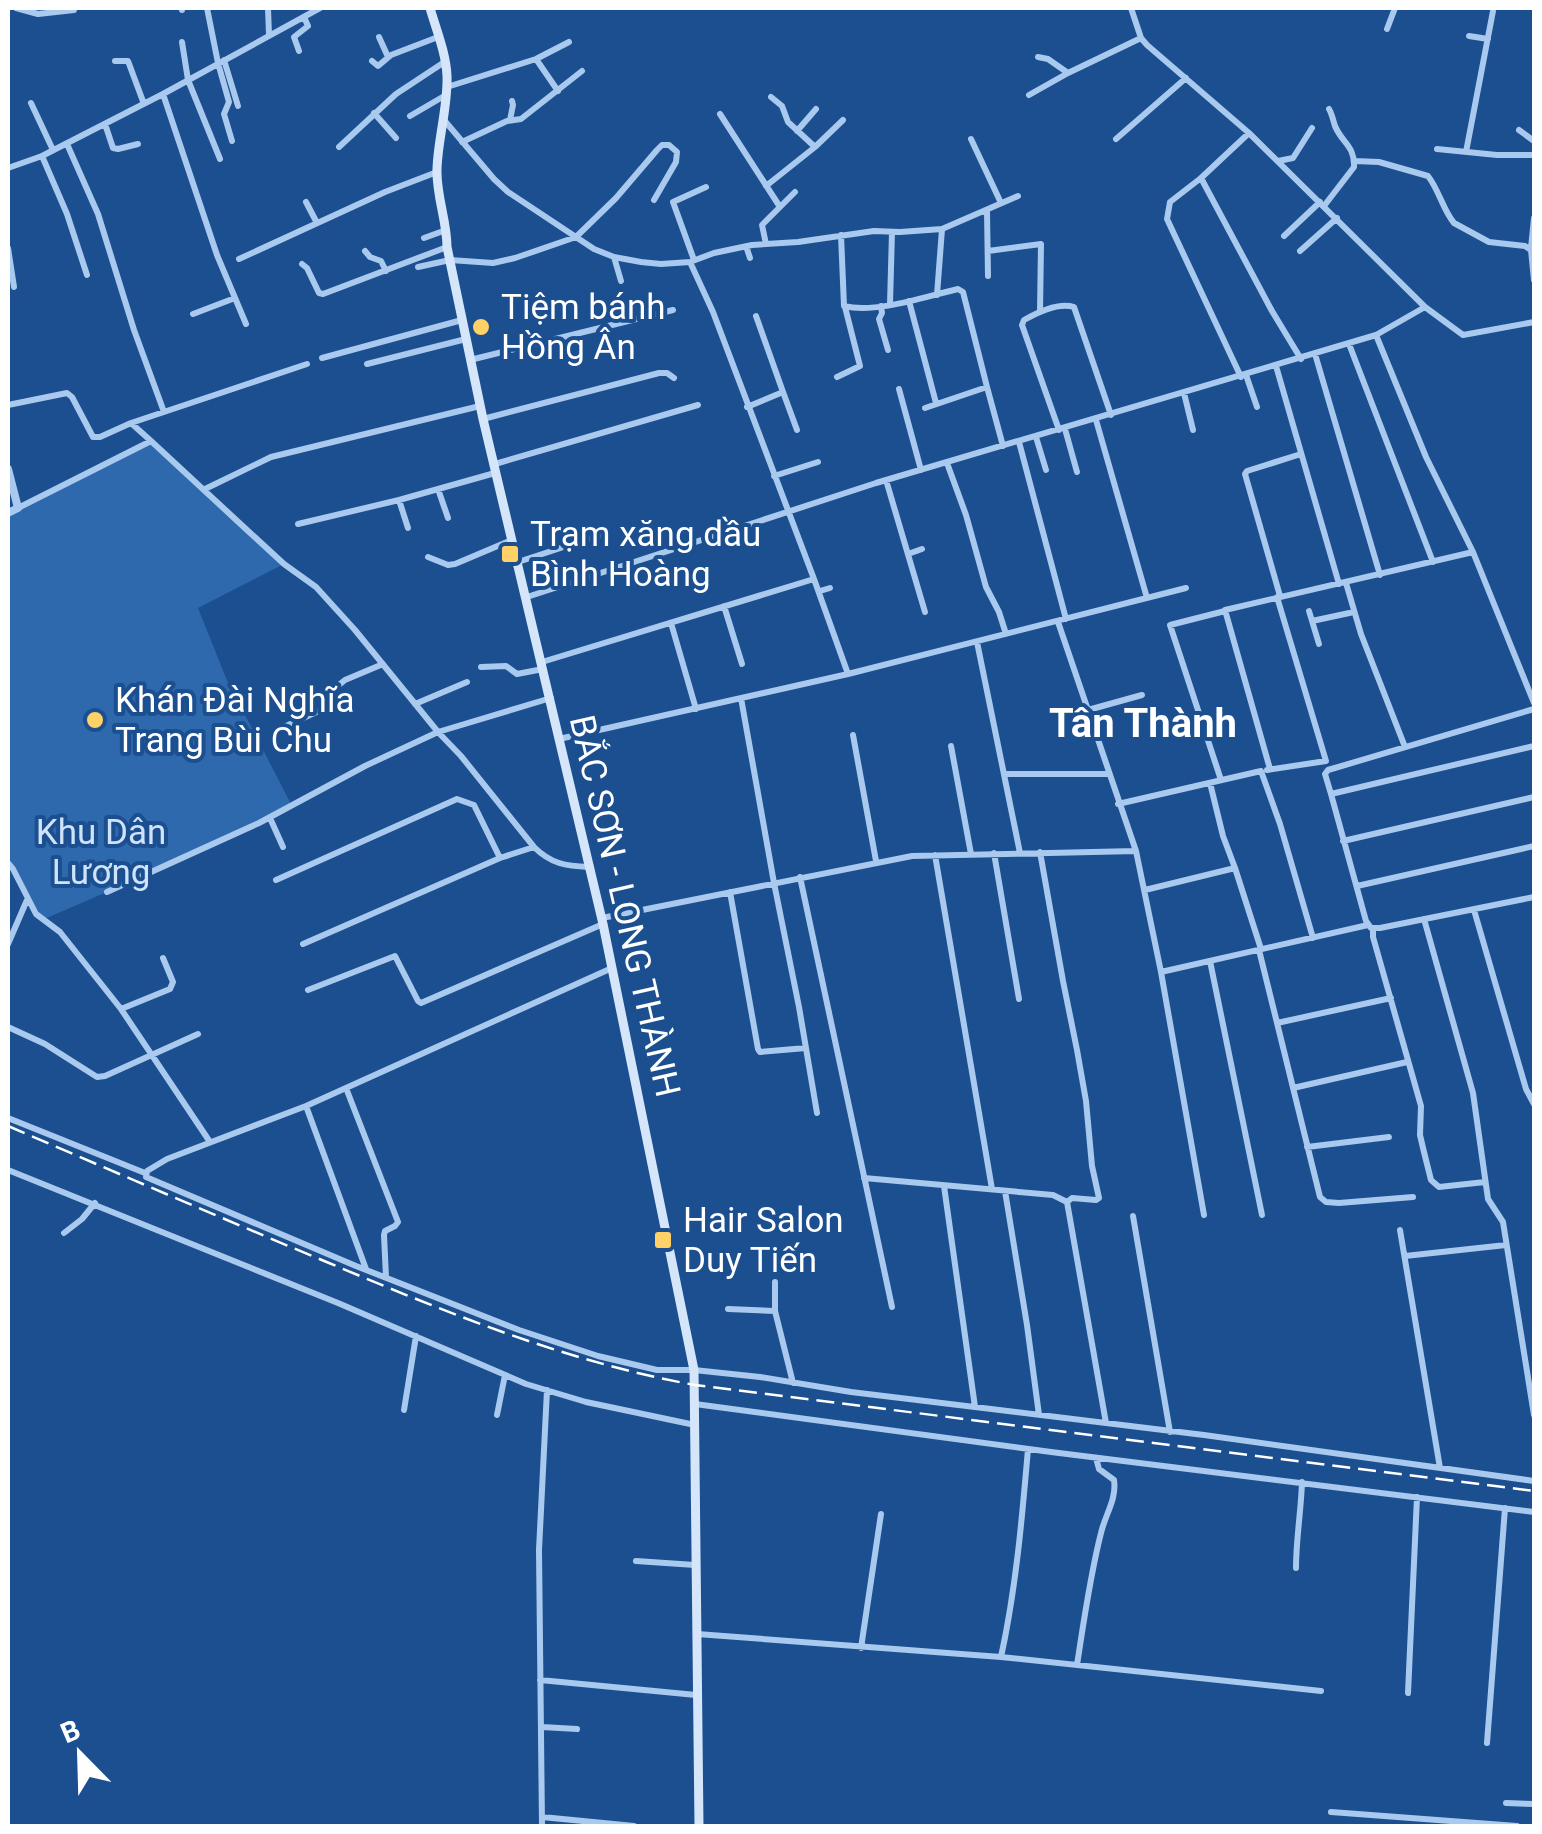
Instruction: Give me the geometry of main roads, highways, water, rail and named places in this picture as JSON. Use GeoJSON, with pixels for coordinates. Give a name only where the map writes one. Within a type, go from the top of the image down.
{"type":"FeatureCollection","features":[{"type":"Feature","properties":{"kind":"main road","name":"BẮC SƠN - LONG THÀNH"},"geometry":{"type":"LineString","coordinates":[[430,8],[446,61],[444,120],[436,172],[447,247],[480,406],[602,921],[694,1370],[699,1826]]}},
{"type":"Feature","properties":{"kind":"railway"},"geometry":{"type":"LineString","coordinates":[[8,1126],[463,1318],[647,1375],[695,1385],[1534,1491]]}},
{"type":"Feature","properties":{"kind":"place","name":"Tiệm bánh Hồng Ân"},"geometry":{"type":"Point","coordinates":[481,327]}},
{"type":"Feature","properties":{"kind":"place","name":"Trạm xăng dầu Bình Hoàng"},"geometry":{"type":"Point","coordinates":[510,554]}},
{"type":"Feature","properties":{"kind":"place","name":"Khán Đài Nghĩa Trang Bùi Chu"},"geometry":{"type":"Point","coordinates":[95,720]}},
{"type":"Feature","properties":{"kind":"place","name":"Hair Salon Duy Tiến"},"geometry":{"type":"Point","coordinates":[663,1240]}},
{"type":"Feature","properties":{"kind":"district","name":"Tân Thành"},"geometry":{"type":"Point","coordinates":[1143,723]}},
{"type":"Feature","properties":{"kind":"park label","name":"Khu Dân Lương"},"geometry":{"type":"Point","coordinates":[101,852]}}]}
